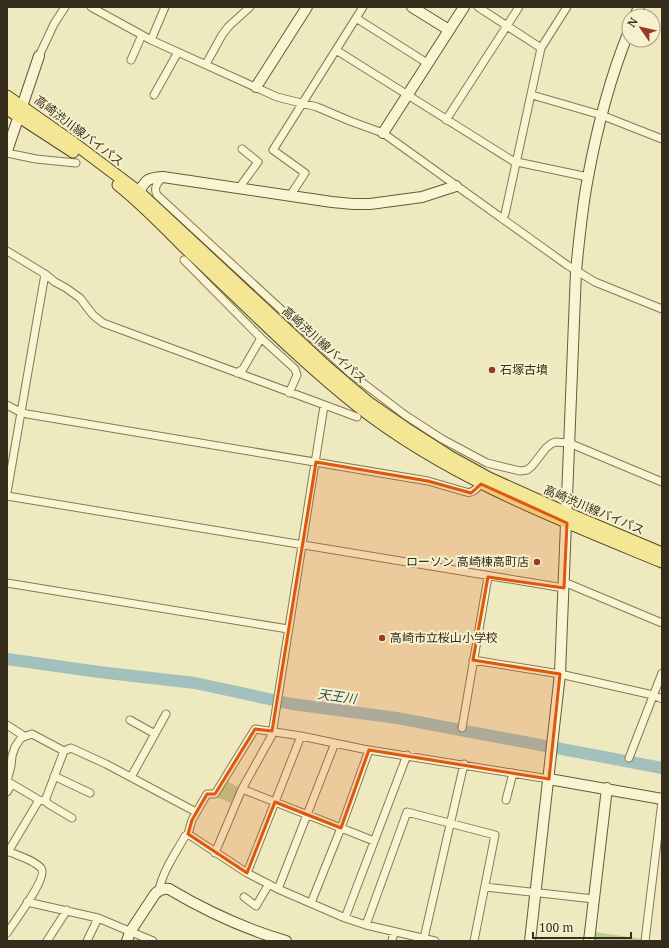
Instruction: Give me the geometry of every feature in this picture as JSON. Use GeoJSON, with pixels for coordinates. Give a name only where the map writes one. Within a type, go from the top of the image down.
{"type":"FeatureCollection","features":[{"type":"Feature","properties":{"kind":"main road","name":"高崎渋川線バイパス"},"geometry":{"type":"LineString","coordinates":[[7,96],[23,106],[139,192],[328,368],[368,402],[449,456],[489,478],[567,518],[662,562]]}},
{"type":"Feature","properties":{"kind":"main road","name":"高崎渋川線バイパス"},"geometry":{"type":"LineString","coordinates":[[7,110],[66,147],[122,188],[322,377],[362,409],[404,439],[481,484],[662,553]]}},
{"type":"Feature","properties":{"kind":"street"},"geometry":{"type":"LineString","coordinates":[[65,7],[54,24],[39,56],[7,152],[36,159],[76,163]]}},
{"type":"Feature","properties":{"kind":"street"},"geometry":{"type":"LineString","coordinates":[[91,7],[150,40],[277,97],[317,107],[383,133],[576,271],[595,282],[662,310]]}},
{"type":"Feature","properties":{"kind":"street"},"geometry":{"type":"LineString","coordinates":[[150,40],[165,7]]}},
{"type":"Feature","properties":{"kind":"street"},"geometry":{"type":"LineString","coordinates":[[206,64],[222,35],[229,26],[250,7]]}},
{"type":"Feature","properties":{"kind":"street"},"geometry":{"type":"LineString","coordinates":[[256,87],[307,7]]}},
{"type":"Feature","properties":{"kind":"street"},"geometry":{"type":"LineString","coordinates":[[290,196],[305,173],[272,150],[363,7]]}},
{"type":"Feature","properties":{"kind":"street"},"geometry":{"type":"LineString","coordinates":[[413,7],[449,30]]}},
{"type":"Feature","properties":{"kind":"street"},"geometry":{"type":"LineString","coordinates":[[383,133],[464,7]]}},
{"type":"Feature","properties":{"kind":"street"},"geometry":{"type":"LineString","coordinates":[[478,7],[541,48]]}},
{"type":"Feature","properties":{"kind":"street"},"geometry":{"type":"LineString","coordinates":[[446,120],[519,7]]}},
{"type":"Feature","properties":{"kind":"street"},"geometry":{"type":"LineString","coordinates":[[502,219],[505,214],[517,163],[541,48],[568,7]]}},
{"type":"Feature","properties":{"kind":"street"},"geometry":{"type":"LineString","coordinates":[[356,18],[427,63]]}},
{"type":"Feature","properties":{"kind":"street"},"geometry":{"type":"LineString","coordinates":[[131,60],[142,35]]}},
{"type":"Feature","properties":{"kind":"street"},"geometry":{"type":"LineString","coordinates":[[530,941],[552,756],[560,674],[576,271],[588,177],[601,115],[623,48]]}},
{"type":"Feature","properties":{"kind":"street"},"geometry":{"type":"LineString","coordinates":[[336,50],[517,163],[588,177]]}},
{"type":"Feature","properties":{"kind":"street"},"geometry":{"type":"LineString","coordinates":[[154,95],[178,52]]}},
{"type":"Feature","properties":{"kind":"street"},"geometry":{"type":"LineString","coordinates":[[532,95],[601,115],[662,138]]}},
{"type":"Feature","properties":{"kind":"street"},"geometry":{"type":"LineString","coordinates":[[239,188],[258,162],[242,149]]}},
{"type":"Feature","properties":{"kind":"street"},"geometry":{"type":"LineString","coordinates":[[139,192],[144,182],[150,178],[163,176],[332,202],[370,204],[422,197],[456,186]]}},
{"type":"Feature","properties":{"kind":"street"},"geometry":{"type":"LineString","coordinates":[[163,176],[157,183],[157,195],[332,357],[376,394],[442,439],[478,460],[520,471],[532,466],[551,444],[555,442],[569,443],[662,482]]}},
{"type":"Feature","properties":{"kind":"street"},"geometry":{"type":"LineString","coordinates":[[7,252],[45,274],[80,298],[93,315],[103,323],[237,374],[357,417]]}},
{"type":"Feature","properties":{"kind":"street"},"geometry":{"type":"LineString","coordinates":[[184,260],[297,372],[289,393]]}},
{"type":"Feature","properties":{"kind":"street"},"geometry":{"type":"LineString","coordinates":[[7,493],[45,274]]}},
{"type":"Feature","properties":{"kind":"street"},"geometry":{"type":"LineString","coordinates":[[237,374],[243,369],[261,338]]}},
{"type":"Feature","properties":{"kind":"street"},"geometry":{"type":"LineString","coordinates":[[7,405],[20,412],[428,481],[470,493],[481,484]]}},
{"type":"Feature","properties":{"kind":"street"},"geometry":{"type":"LineString","coordinates":[[216,852],[242,789],[272,735],[324,406]]}},
{"type":"Feature","properties":{"kind":"street"},"geometry":{"type":"LineString","coordinates":[[7,496],[488,577],[564,585],[662,623]]}},
{"type":"Feature","properties":{"kind":"street"},"geometry":{"type":"LineString","coordinates":[[462,728],[488,577]]}},
{"type":"Feature","properties":{"kind":"street"},"geometry":{"type":"LineString","coordinates":[[7,583],[288,629]]}},
{"type":"Feature","properties":{"kind":"street"},"geometry":{"type":"LineString","coordinates":[[473,660],[560,674],[662,698]]}},
{"type":"Feature","properties":{"kind":"street"},"geometry":{"type":"LineString","coordinates":[[629,758],[662,673]]}},
{"type":"Feature","properties":{"kind":"street"},"geometry":{"type":"LineString","coordinates":[[131,777],[166,714]]}},
{"type":"Feature","properties":{"kind":"street"},"geometry":{"type":"LineString","coordinates":[[130,720],[155,734]]}},
{"type":"Feature","properties":{"kind":"street"},"geometry":{"type":"LineString","coordinates":[[7,725],[24,736]]}},
{"type":"Feature","properties":{"kind":"street"},"geometry":{"type":"LineString","coordinates":[[128,936],[159,890],[161,880],[185,836],[188,834],[190,824],[207,794],[215,794],[255,729],[301,736],[369,750],[607,788],[662,800],[645,941]]}},
{"type":"Feature","properties":{"kind":"street"},"geometry":{"type":"LineString","coordinates":[[64,751],[32,734],[24,736],[15,747],[7,781],[72,818]]}},
{"type":"Feature","properties":{"kind":"street"},"geometry":{"type":"LineString","coordinates":[[247,873],[301,736]]}},
{"type":"Feature","properties":{"kind":"street"},"geometry":{"type":"LineString","coordinates":[[278,889],[335,743]]}},
{"type":"Feature","properties":{"kind":"street"},"geometry":{"type":"LineString","coordinates":[[7,933],[10,920],[37,889],[43,871],[41,868],[22,857],[8,852],[42,800],[64,751],[71,748],[106,764],[196,812]]}},
{"type":"Feature","properties":{"kind":"street"},"geometry":{"type":"LineString","coordinates":[[311,903],[341,828],[369,750]]}},
{"type":"Feature","properties":{"kind":"street"},"geometry":{"type":"LineString","coordinates":[[345,918],[407,755]]}},
{"type":"Feature","properties":{"kind":"street"},"geometry":{"type":"LineString","coordinates":[[424,938],[464,764]]}},
{"type":"Feature","properties":{"kind":"street"},"geometry":{"type":"LineString","coordinates":[[506,800],[513,772]]}},
{"type":"Feature","properties":{"kind":"street"},"geometry":{"type":"LineString","coordinates":[[54,776],[90,793]]}},
{"type":"Feature","properties":{"kind":"street"},"geometry":{"type":"LineString","coordinates":[[7,792],[12,784]]}},
{"type":"Feature","properties":{"kind":"street"},"geometry":{"type":"LineString","coordinates":[[589,941],[607,788]]}},
{"type":"Feature","properties":{"kind":"street"},"geometry":{"type":"LineString","coordinates":[[242,789],[374,841]]}},
{"type":"Feature","properties":{"kind":"street"},"geometry":{"type":"LineString","coordinates":[[366,925],[407,812],[495,835],[474,941]]}},
{"type":"Feature","properties":{"kind":"street"},"geometry":{"type":"LineString","coordinates":[[188,834],[247,873],[278,889],[345,918],[366,925],[435,941]]}},
{"type":"Feature","properties":{"kind":"street"},"geometry":{"type":"LineString","coordinates":[[244,897],[256,906],[269,884]]}},
{"type":"Feature","properties":{"kind":"street"},"geometry":{"type":"LineString","coordinates":[[485,887],[536,894],[594,899]]}},
{"type":"Feature","properties":{"kind":"street"},"geometry":{"type":"LineString","coordinates":[[159,890],[169,889],[224,919],[264,935],[286,941]]}},
{"type":"Feature","properties":{"kind":"street"},"geometry":{"type":"LineString","coordinates":[[27,902],[98,918],[128,936],[153,941]]}},
{"type":"Feature","properties":{"kind":"street"},"geometry":{"type":"LineString","coordinates":[[47,941],[67,910]]}},
{"type":"Feature","properties":{"kind":"street"},"geometry":{"type":"LineString","coordinates":[[87,941],[98,918]]}},
{"type":"Feature","properties":{"kind":"street"},"geometry":{"type":"LineString","coordinates":[[392,941],[394,932]]}},
{"type":"Feature","properties":{"kind":"highlighted area"},"geometry":{"type":"Polygon","coordinates":[[[316,462],[428,481],[471,493],[481,484],[567,523],[564,588],[488,577],[473,660],[560,674],[549,779],[369,750],[341,828],[275,802],[247,873],[188,834],[192,820],[207,794],[215,794],[255,729],[272,731],[316,462]]]}},
{"type":"Feature","properties":{"kind":"green space"},"geometry":{"type":"Polygon","coordinates":[[[226,781],[240,788],[234,804],[216,797],[226,781]]]}},
{"type":"Feature","properties":{"kind":"green space"},"geometry":{"type":"Polygon","coordinates":[[[594,932],[642,939],[642,941],[593,941],[594,932]]]}},
{"type":"Feature","properties":{"kind":"waterway","name":"天王川"},"geometry":{"type":"LineString","coordinates":[[7,659],[99,672],[195,683],[292,704],[397,718],[662,768]]}},
{"type":"Feature","properties":{"kind":"place","name":"石塚古墳"},"geometry":{"type":"Point","coordinates":[492,370]}},
{"type":"Feature","properties":{"kind":"place","name":"ローソン 高崎棟高町店"},"geometry":{"type":"Point","coordinates":[537,562]}},
{"type":"Feature","properties":{"kind":"place","name":"高崎市立桜山小学校"},"geometry":{"type":"Point","coordinates":[382,638]}}]}
